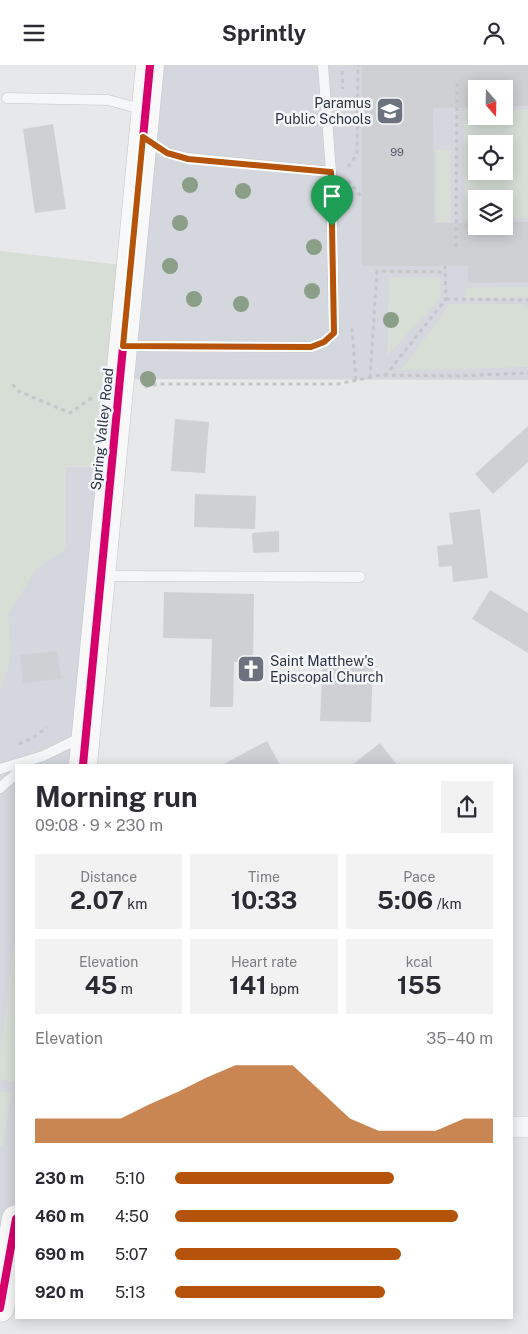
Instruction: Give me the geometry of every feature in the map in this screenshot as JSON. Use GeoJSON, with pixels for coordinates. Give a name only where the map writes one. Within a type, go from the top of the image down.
{"type":"FeatureCollection","features":[{"type":"Feature","properties":{"kind":"street","name":"Spring Valley Road"},"geometry":{"type":"LineString","coordinates":[[83,764],[150,65]]}},
{"type":"Feature","properties":{"kind":"street"},"geometry":{"type":"LineString","coordinates":[[513,1127],[528,1127]]}},
{"type":"Feature","properties":{"kind":"street"},"geometry":{"type":"LineString","coordinates":[[0,1308],[11,1231]]}},
{"type":"Feature","properties":{"kind":"lane"},"geometry":{"type":"LineString","coordinates":[[123,346],[311,347],[324,342],[334,333],[331,172],[323,65]]}},
{"type":"Feature","properties":{"kind":"lane"},"geometry":{"type":"LineString","coordinates":[[7,98],[108,100],[146,110]]}},
{"type":"Feature","properties":{"kind":"lane"},"geometry":{"type":"LineString","coordinates":[[143,137],[167,153],[188,159],[331,172]]}},
{"type":"Feature","properties":{"kind":"lane"},"geometry":{"type":"LineString","coordinates":[[101,576],[360,577]]}},
{"type":"Feature","properties":{"kind":"lane"},"geometry":{"type":"LineString","coordinates":[[31,764],[85,736]]}},
{"type":"Feature","properties":{"kind":"lane"},"geometry":{"type":"LineString","coordinates":[[17,764],[43,756]]}},
{"type":"Feature","properties":{"kind":"lane"},"geometry":{"type":"LineString","coordinates":[[0,769],[15,764]]}},
{"type":"Feature","properties":{"kind":"lane"},"geometry":{"type":"LineString","coordinates":[[0,788],[15,775]]}},
{"type":"Feature","properties":{"kind":"path"},"geometry":{"type":"LineString","coordinates":[[358,65],[357,154],[343,173],[362,197]]}},
{"type":"Feature","properties":{"kind":"path"},"geometry":{"type":"LineString","coordinates":[[456,247],[457,79]]}},
{"type":"Feature","properties":{"kind":"path"},"geometry":{"type":"LineString","coordinates":[[385,376],[446,299],[445,266]]}},
{"type":"Feature","properties":{"kind":"path"},"geometry":{"type":"LineString","coordinates":[[370,378],[378,271],[446,272]]}},
{"type":"Feature","properties":{"kind":"path"},"geometry":{"type":"LineString","coordinates":[[446,299],[528,300]]}},
{"type":"Feature","properties":{"kind":"path"},"geometry":{"type":"LineString","coordinates":[[13,384],[16,391],[70,413],[97,394],[104,386],[142,387],[158,384],[338,384],[385,376],[528,373]]}},
{"type":"Feature","properties":{"kind":"path"},"geometry":{"type":"LineString","coordinates":[[17,745],[33,738],[47,727]]}},
{"type":"Feature","properties":{"kind":"shaded area"},"geometry":{"type":"Polygon","coordinates":[[[150,65],[528,65],[528,380],[120,379],[150,65]]]}},
{"type":"Feature","properties":{"kind":"shaded area"},"geometry":{"type":"Polygon","coordinates":[[[463,109],[468,109],[468,125],[513,125],[513,109],[528,109],[528,218],[513,218],[513,190],[468,190],[468,219],[465,219],[463,109]]]}},
{"type":"Feature","properties":{"kind":"shaded area"},"geometry":{"type":"Polygon","coordinates":[[[436,150],[451,150],[451,222],[436,222],[436,150]]]}},
{"type":"Feature","properties":{"kind":"shaded area"},"geometry":{"type":"Polygon","coordinates":[[[0,251],[130,266],[111,467],[66,466],[66,549],[36,569],[8,615],[11,647],[8,668],[0,693],[0,597],[2,601],[0,595],[0,251]]]}},
{"type":"Feature","properties":{"kind":"shaded area"},"geometry":{"type":"Polygon","coordinates":[[[389,277],[441,278],[440,299],[387,356],[389,277]]]}},
{"type":"Feature","properties":{"kind":"shaded area"},"geometry":{"type":"Polygon","coordinates":[[[528,287],[528,297],[466,298],[466,288],[528,287]]]}},
{"type":"Feature","properties":{"kind":"shaded area"},"geometry":{"type":"Polygon","coordinates":[[[450,304],[523,304],[528,309],[528,367],[401,370],[450,304]]]}},
{"type":"Feature","properties":{"kind":"shaded area"},"geometry":{"type":"Polygon","coordinates":[[[0,466],[111,467],[83,764],[15,764],[15,1225],[0,1308],[0,466]]]}},
{"type":"Feature","properties":{"kind":"shaded area"},"geometry":{"type":"Polygon","coordinates":[[[15,935],[15,1082],[0,1079],[0,1053],[15,935]]]}},
{"type":"Feature","properties":{"kind":"shaded area"},"geometry":{"type":"Polygon","coordinates":[[[0,1091],[11,1093],[3,1147],[0,1146],[0,1091]]]}},
{"type":"Feature","properties":{"kind":"building"},"geometry":{"type":"Polygon","coordinates":[[[362,65],[528,65],[528,106],[513,106],[513,80],[468,80],[468,107],[433,108],[434,223],[468,223],[468,235],[513,235],[513,222],[528,222],[528,282],[468,283],[468,266],[362,266],[362,65]]]}},
{"type":"Feature","properties":{"kind":"building"},"geometry":{"type":"Polygon","coordinates":[[[53,124],[66,209],[35,213],[23,129],[53,124]]]}},
{"type":"Feature","properties":{"kind":"building"},"geometry":{"type":"Polygon","coordinates":[[[175,419],[209,422],[205,473],[171,471],[175,419]]]}},
{"type":"Feature","properties":{"kind":"building"},"geometry":{"type":"Polygon","coordinates":[[[528,426],[528,462],[493,494],[475,474],[528,426]]]}},
{"type":"Feature","properties":{"kind":"building"},"geometry":{"type":"Polygon","coordinates":[[[195,494],[256,496],[255,529],[194,527],[195,494]]]}},
{"type":"Feature","properties":{"kind":"building"},"geometry":{"type":"Polygon","coordinates":[[[480,509],[488,578],[453,582],[452,566],[439,567],[437,546],[453,544],[449,513],[480,509]]]}},
{"type":"Feature","properties":{"kind":"building"},"geometry":{"type":"Polygon","coordinates":[[[279,531],[279,552],[253,553],[252,533],[279,531]]]}},
{"type":"Feature","properties":{"kind":"building"},"geometry":{"type":"Polygon","coordinates":[[[490,590],[528,613],[528,653],[472,619],[490,590]]]}},
{"type":"Feature","properties":{"kind":"building"},"geometry":{"type":"Polygon","coordinates":[[[164,592],[254,594],[253,663],[234,662],[233,707],[210,707],[212,639],[163,638],[164,592]]]}},
{"type":"Feature","properties":{"kind":"building"},"geometry":{"type":"Polygon","coordinates":[[[57,651],[61,679],[23,683],[20,655],[57,651]]]}},
{"type":"Feature","properties":{"kind":"building"},"geometry":{"type":"Polygon","coordinates":[[[323,656],[373,658],[371,722],[320,721],[323,656]]]}},
{"type":"Feature","properties":{"kind":"building"},"geometry":{"type":"Polygon","coordinates":[[[267,741],[279,764],[224,764],[267,741]]]}},
{"type":"Feature","properties":{"kind":"building"},"geometry":{"type":"Polygon","coordinates":[[[380,743],[396,764],[353,764],[380,743]]]}},
{"type":"Feature","properties":{"kind":"cycle path"},"geometry":{"type":"LineString","coordinates":[[83,764],[150,65]]}},
{"type":"Feature","properties":{"kind":"cycle path"},"geometry":{"type":"LineString","coordinates":[[0,1308],[15,1225]]}},
{"type":"Feature","properties":{"kind":"place","name":"Paramus Public Schools"},"geometry":{"type":"Point","coordinates":[390,111]}},
{"type":"Feature","properties":{"kind":"place","name":"Saint Matthew's Episcopal Church"},"geometry":{"type":"Point","coordinates":[251,669]}},
{"type":"Feature","properties":{"kind":"route"},"geometry":{"type":"LineString","coordinates":[[143,137],[167,153],[188,159],[331,172],[332,226],[334,333],[324,342],[311,347],[123,346],[143,137]]}}]}
